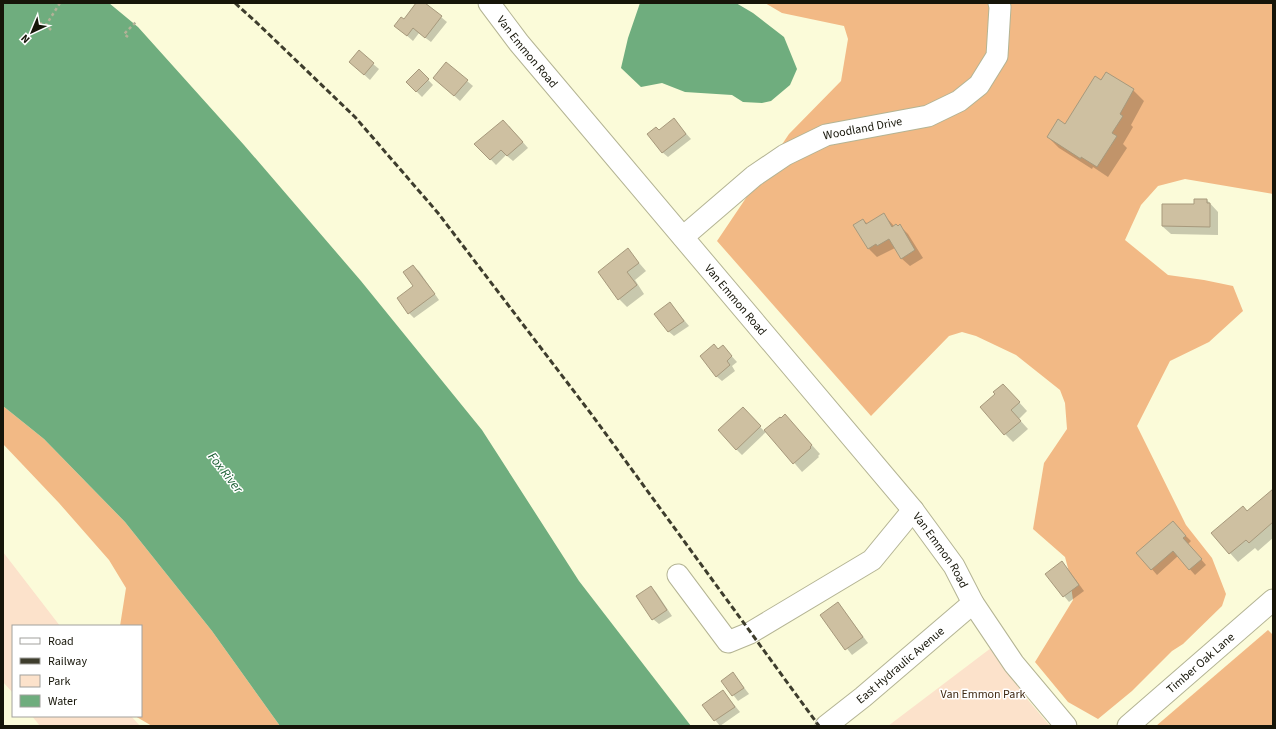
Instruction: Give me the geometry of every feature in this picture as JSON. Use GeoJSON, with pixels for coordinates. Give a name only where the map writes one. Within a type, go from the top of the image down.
{"type":"FeatureCollection","features":[{"type":"Feature","properties":{"kind":"street","name":"Van Emmon Road"},"geometry":{"type":"LineString","coordinates":[[489,3],[519,43],[913,510],[954,566],[973,602],[1014,664],[1066,726]]}},
{"type":"Feature","properties":{"kind":"street","name":"Woodland Drive"},"geometry":{"type":"LineString","coordinates":[[683,237],[754,176],[785,155],[826,135],[928,116],[959,102],[979,85],[997,56],[999,3]]}},
{"type":"Feature","properties":{"kind":"street"},"geometry":{"type":"LineString","coordinates":[[678,575],[728,642],[750,632],[872,560],[913,510]]}},
{"type":"Feature","properties":{"kind":"street","name":"Timber Oak Lane"},"geometry":{"type":"LineString","coordinates":[[1128,726],[1273,600]]}},
{"type":"Feature","properties":{"kind":"street","name":"East Hydraulic Avenue"},"geometry":{"type":"LineString","coordinates":[[826,726],[863,697],[973,602]]}},
{"type":"Feature","properties":{"kind":"path"},"geometry":{"type":"LineString","coordinates":[[46,25],[60,3]]}},
{"type":"Feature","properties":{"kind":"path"},"geometry":{"type":"LineString","coordinates":[[128,37],[124,34],[137,21]]}},
{"type":"Feature","properties":{"kind":"path"},"geometry":{"type":"LineString","coordinates":[[39,23],[46,25],[51,30]]}},
{"type":"Feature","properties":{"kind":"green space"},"geometry":{"type":"Polygon","coordinates":[[[3,552],[59,625],[12,625],[12,692],[3,682],[3,552]]]}},
{"type":"Feature","properties":{"kind":"green space","name":"Van Emmon Park"},"geometry":{"type":"Polygon","coordinates":[[[991,648],[1028,700],[1050,726],[888,726],[991,648]]]}},
{"type":"Feature","properties":{"kind":"green space"},"geometry":{"type":"Polygon","coordinates":[[[33,717],[132,717],[140,726],[40,726],[33,717]]]}},
{"type":"Feature","properties":{"kind":"shaded area"},"geometry":{"type":"Polygon","coordinates":[[[765,3],[1273,3],[1273,194],[1185,179],[1158,186],[1141,205],[1125,240],[1168,275],[1233,286],[1243,311],[1209,342],[1170,361],[1137,426],[1186,525],[1212,558],[1226,594],[1222,606],[1183,644],[1172,651],[1132,691],[1098,719],[1068,702],[1035,662],[1073,600],[1065,557],[1033,529],[1044,463],[1067,429],[1065,403],[1060,390],[1016,355],[976,336],[962,332],[949,336],[871,416],[717,241],[789,134],[841,81],[848,39],[844,26],[782,13],[765,3]]]}},
{"type":"Feature","properties":{"kind":"shaded area"},"geometry":{"type":"Polygon","coordinates":[[[3,406],[44,439],[125,522],[212,631],[280,726],[152,726],[137,717],[142,717],[142,625],[120,625],[126,588],[109,560],[59,503],[3,444],[3,406]]]}},
{"type":"Feature","properties":{"kind":"shaded area"},"geometry":{"type":"Polygon","coordinates":[[[1268,630],[1273,635],[1273,726],[1156,726],[1268,630]]]}},
{"type":"Feature","properties":{"kind":"water","name":"Fox River"},"geometry":{"type":"Polygon","coordinates":[[[3,3],[109,3],[138,27],[244,145],[361,281],[482,430],[579,581],[691,726],[280,726],[212,631],[125,522],[44,439],[3,406],[3,3]]]}},
{"type":"Feature","properties":{"kind":"water"},"geometry":{"type":"Polygon","coordinates":[[[640,3],[736,3],[753,13],[784,37],[797,69],[790,85],[771,101],[762,103],[743,102],[732,95],[685,92],[662,83],[641,87],[621,68],[628,38],[640,3]]]}},
{"type":"Feature","properties":{"kind":"building"},"geometry":{"type":"Polygon","coordinates":[[[416,3],[425,3],[442,16],[425,38],[413,28],[407,36],[394,26],[401,17],[404,19],[416,3]]]}},
{"type":"Feature","properties":{"kind":"building"},"geometry":{"type":"Polygon","coordinates":[[[359,50],[374,63],[364,75],[349,62],[359,50]]]}},
{"type":"Feature","properties":{"kind":"building"},"geometry":{"type":"Polygon","coordinates":[[[446,62],[468,80],[454,96],[433,78],[446,62]]]}},
{"type":"Feature","properties":{"kind":"building"},"geometry":{"type":"Polygon","coordinates":[[[419,69],[429,79],[416,92],[406,82],[419,69]]]}},
{"type":"Feature","properties":{"kind":"building"},"geometry":{"type":"Polygon","coordinates":[[[1106,72],[1134,89],[1120,114],[1123,116],[1112,133],[1117,136],[1097,167],[1081,157],[1081,159],[1047,137],[1058,119],[1065,124],[1095,76],[1101,80],[1106,72]]]}},
{"type":"Feature","properties":{"kind":"building"},"geometry":{"type":"Polygon","coordinates":[[[674,118],[686,134],[662,153],[647,134],[656,127],[659,130],[674,118]]]}},
{"type":"Feature","properties":{"kind":"building"},"geometry":{"type":"Polygon","coordinates":[[[503,120],[523,142],[507,156],[501,150],[490,160],[474,144],[503,120]]]}},
{"type":"Feature","properties":{"kind":"building"},"geometry":{"type":"Polygon","coordinates":[[[1194,199],[1207,199],[1207,203],[1210,203],[1210,227],[1162,226],[1162,204],[1194,204],[1194,199]]]}},
{"type":"Feature","properties":{"kind":"building"},"geometry":{"type":"Polygon","coordinates":[[[884,213],[892,227],[896,224],[898,226],[900,224],[915,250],[901,259],[889,239],[868,249],[853,225],[863,219],[866,224],[884,213]]]}},
{"type":"Feature","properties":{"kind":"building"},"geometry":{"type":"Polygon","coordinates":[[[628,248],[639,263],[627,272],[637,285],[618,300],[598,272],[628,248]]]}},
{"type":"Feature","properties":{"kind":"building"},"geometry":{"type":"Polygon","coordinates":[[[413,265],[435,294],[408,314],[397,298],[413,286],[403,272],[413,265]]]}},
{"type":"Feature","properties":{"kind":"building"},"geometry":{"type":"Polygon","coordinates":[[[670,302],[684,321],[668,332],[654,314],[670,302]]]}},
{"type":"Feature","properties":{"kind":"building"},"geometry":{"type":"Polygon","coordinates":[[[714,344],[718,349],[723,345],[732,356],[727,361],[730,365],[716,377],[700,356],[714,344]]]}},
{"type":"Feature","properties":{"kind":"building"},"geometry":{"type":"Polygon","coordinates":[[[1003,384],[1020,402],[1011,410],[1021,421],[1004,435],[980,407],[995,394],[993,392],[1003,384]]]}},
{"type":"Feature","properties":{"kind":"building"},"geometry":{"type":"Polygon","coordinates":[[[743,407],[761,426],[736,450],[718,430],[743,407]]]}},
{"type":"Feature","properties":{"kind":"building"},"geometry":{"type":"Polygon","coordinates":[[[785,414],[812,445],[810,447],[811,448],[793,464],[764,430],[785,414]]]}},
{"type":"Feature","properties":{"kind":"building"},"geometry":{"type":"Polygon","coordinates":[[[1273,489],[1273,522],[1249,543],[1246,540],[1229,554],[1211,533],[1243,506],[1247,511],[1273,489]]]}},
{"type":"Feature","properties":{"kind":"building"},"geometry":{"type":"Polygon","coordinates":[[[1173,521],[1186,536],[1183,538],[1202,559],[1189,570],[1173,551],[1151,570],[1136,553],[1173,521]]]}},
{"type":"Feature","properties":{"kind":"building"},"geometry":{"type":"Polygon","coordinates":[[[1062,561],[1079,585],[1063,597],[1045,574],[1062,561]]]}},
{"type":"Feature","properties":{"kind":"building"},"geometry":{"type":"Polygon","coordinates":[[[651,586],[667,610],[652,620],[636,596],[651,586]]]}},
{"type":"Feature","properties":{"kind":"building"},"geometry":{"type":"Polygon","coordinates":[[[838,602],[863,637],[845,650],[820,615],[838,602]]]}},
{"type":"Feature","properties":{"kind":"building"},"geometry":{"type":"Polygon","coordinates":[[[733,672],[744,688],[732,696],[721,681],[733,672]]]}},
{"type":"Feature","properties":{"kind":"building"},"geometry":{"type":"Polygon","coordinates":[[[723,690],[735,707],[714,721],[702,705],[723,690]]]}},
{"type":"Feature","properties":{"kind":"railway"},"geometry":{"type":"LineString","coordinates":[[235,3],[355,117],[438,213],[592,415],[819,726]]}}]}
